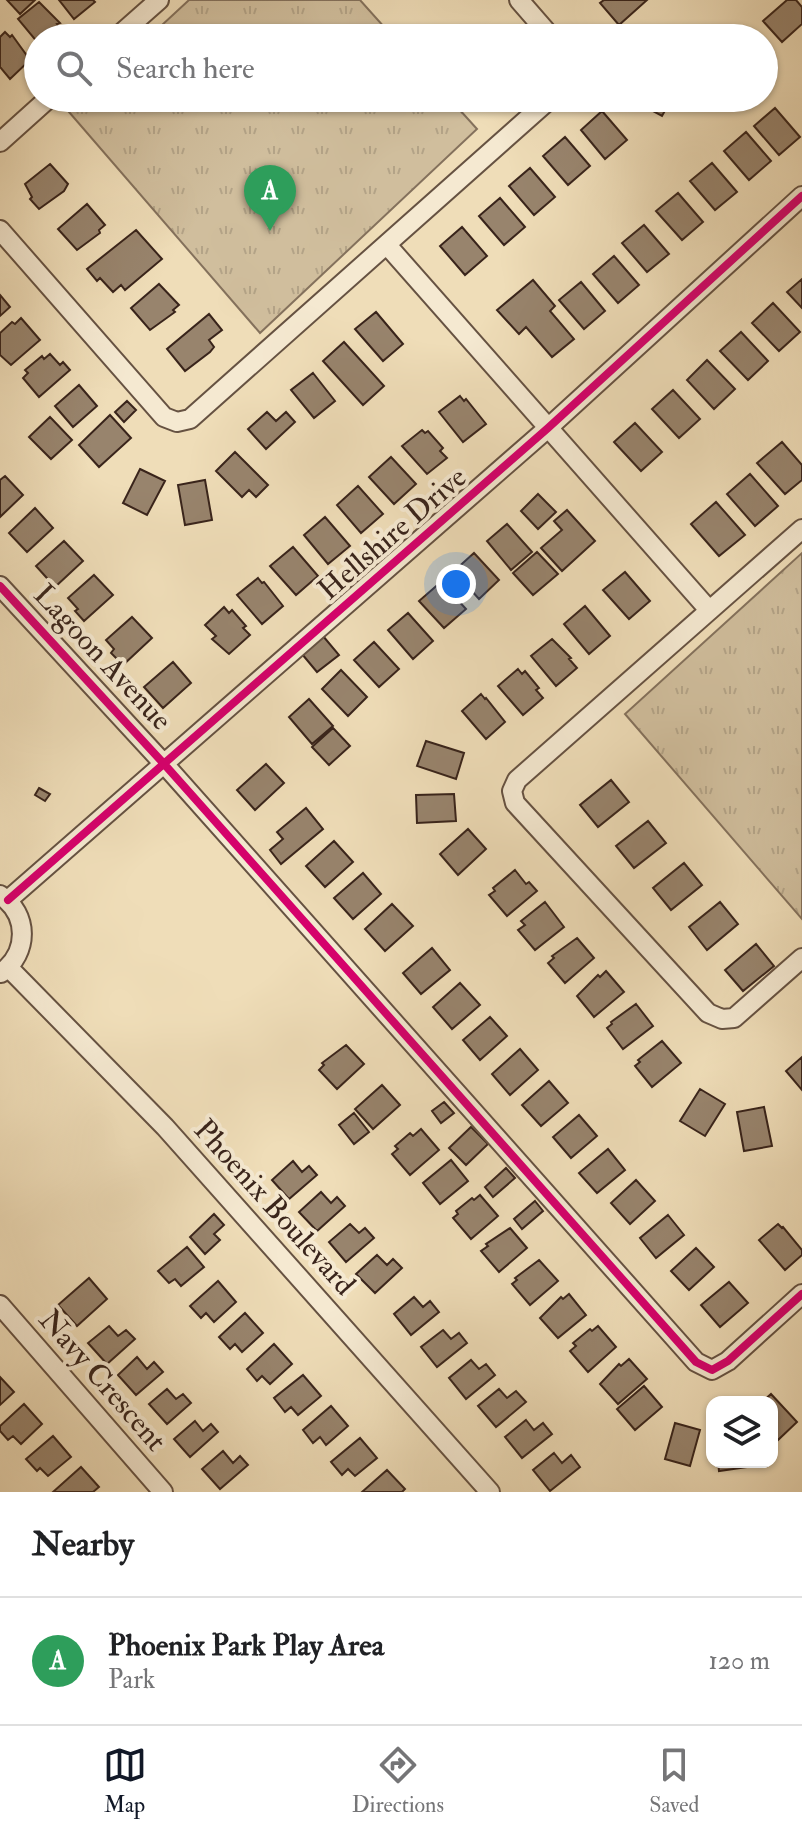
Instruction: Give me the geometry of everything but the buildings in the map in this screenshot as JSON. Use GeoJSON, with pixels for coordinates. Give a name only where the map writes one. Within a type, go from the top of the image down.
{"type":"FeatureCollection","features":[{"type":"Feature","properties":{"kind":"street"},"geometry":{"type":"LineString","coordinates":[[132,24],[159,0]]}},
{"type":"Feature","properties":{"kind":"street"},"geometry":{"type":"LineString","coordinates":[[519,0],[540,24]]}},
{"type":"Feature","properties":{"kind":"street"},"geometry":{"type":"LineString","coordinates":[[0,142],[33,112]]}},
{"type":"Feature","properties":{"kind":"street"},"geometry":{"type":"LineString","coordinates":[[0,230],[164,417],[177,422],[190,419],[535,112]]}},
{"type":"Feature","properties":{"kind":"street","name":"Hellshire Drive"},"geometry":{"type":"LineString","coordinates":[[4,898],[165,765],[548,428],[802,196]]}},
{"type":"Feature","properties":{"kind":"street"},"geometry":{"type":"LineString","coordinates":[[387,245],[709,610]]}},
{"type":"Feature","properties":{"kind":"street"},"geometry":{"type":"LineString","coordinates":[[802,529],[517,780],[512,791],[515,803],[708,1013],[722,1019],[734,1018],[802,958]]}},
{"type":"Feature","properties":{"kind":"street","name":"Lagoon Avenue"},"geometry":{"type":"LineString","coordinates":[[0,586],[165,765],[696,1362],[712,1370],[728,1361],[802,1294]]}},
{"type":"Feature","properties":{"kind":"street"},"geometry":{"type":"LineString","coordinates":[[4,898],[17,912],[22,926],[18,955],[4,971]]}},
{"type":"Feature","properties":{"kind":"street","name":"Phoenix Boulevard"},"geometry":{"type":"LineString","coordinates":[[4,971],[165,1127],[490,1492]]}},
{"type":"Feature","properties":{"kind":"street","name":"Navy Crescent"},"geometry":{"type":"LineString","coordinates":[[0,1305],[163,1492]]}},
{"type":"Feature","properties":{"kind":"green space"},"geometry":{"type":"Polygon","coordinates":[[[189,0],[360,0],[381,24],[163,24],[189,0]]]}},
{"type":"Feature","properties":{"kind":"green space"},"geometry":{"type":"Polygon","coordinates":[[[69,112],[462,112],[477,129],[260,333],[69,112]]]}},
{"type":"Feature","properties":{"kind":"green space"},"geometry":{"type":"Polygon","coordinates":[[[802,553],[802,919],[625,714],[802,553]]]}},
{"type":"Feature","properties":{"kind":"cycle path"},"geometry":{"type":"LineString","coordinates":[[8,900],[548,428],[802,196]]}},
{"type":"Feature","properties":{"kind":"cycle path"},"geometry":{"type":"LineString","coordinates":[[0,586],[165,765],[696,1362],[712,1370],[728,1361],[802,1294]]}},
{"type":"Feature","properties":{"kind":"place","name":"Phoenix Park Play Area"},"geometry":{"type":"Point","coordinates":[270,231]}}]}
